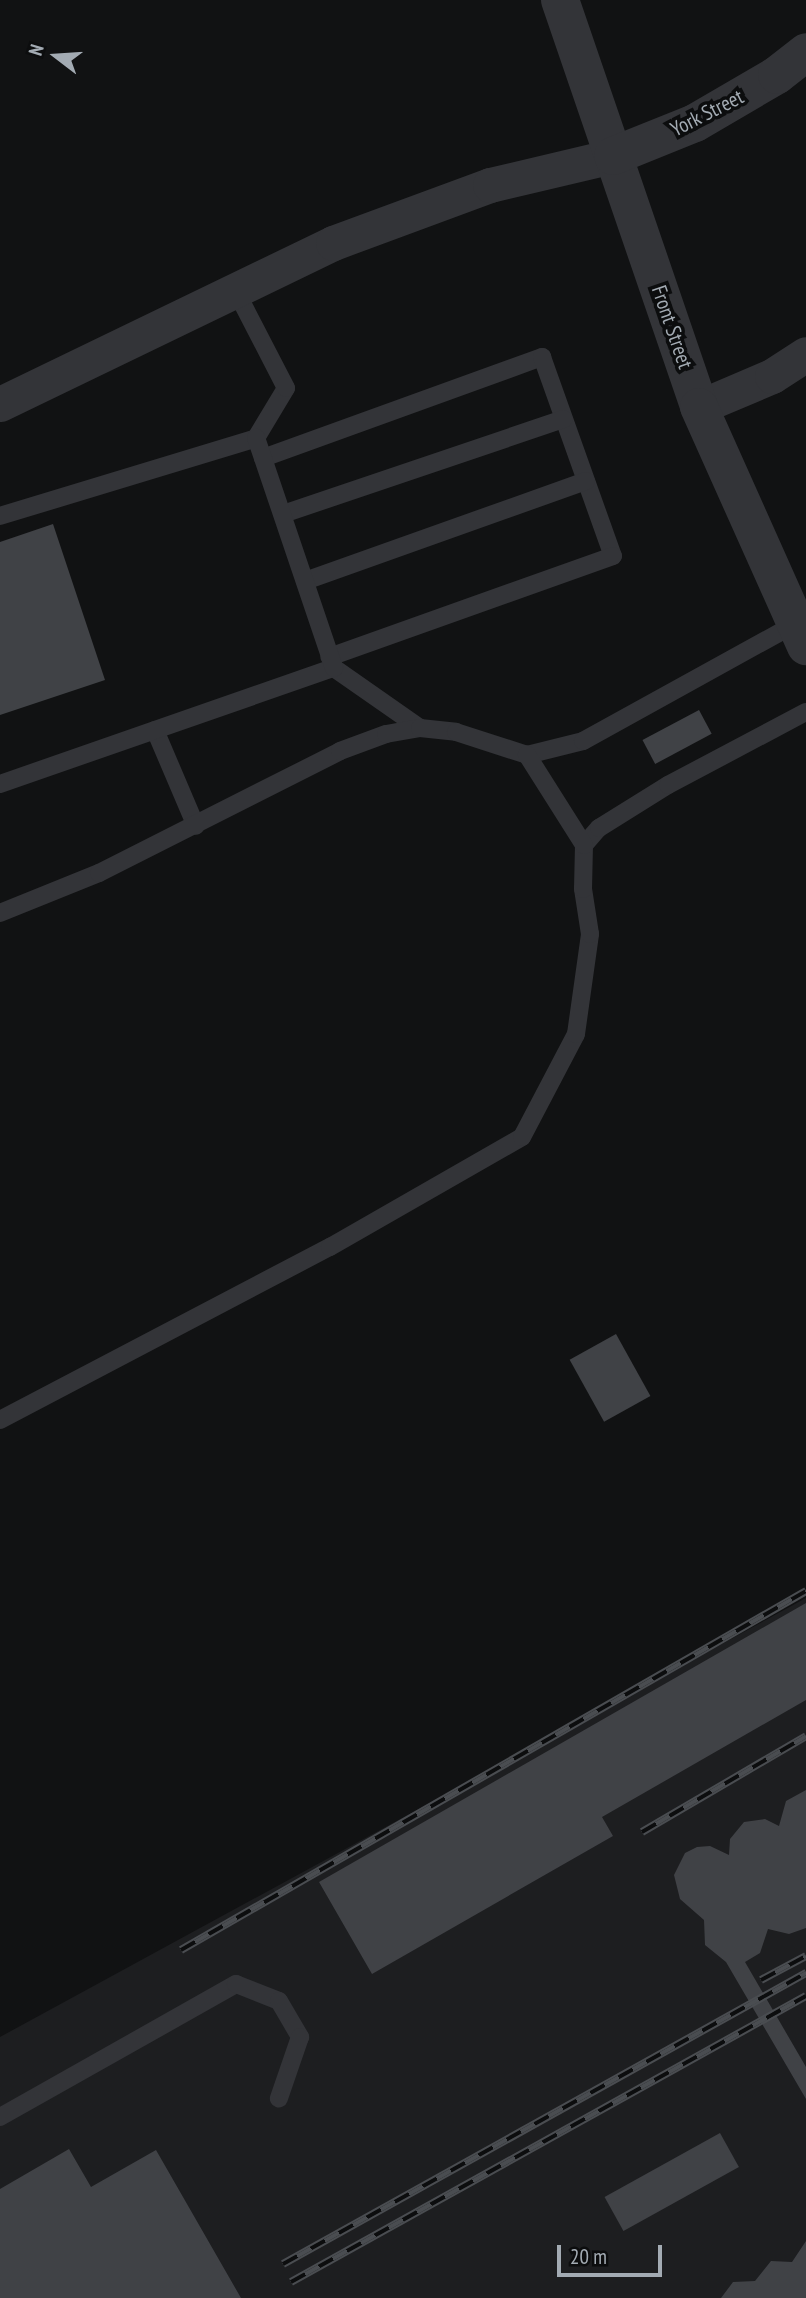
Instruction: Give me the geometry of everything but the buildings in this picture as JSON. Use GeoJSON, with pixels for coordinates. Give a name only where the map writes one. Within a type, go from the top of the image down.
{"type":"FeatureCollection","features":[{"type":"Feature","properties":{"kind":"street","name":"Front Street"},"geometry":{"type":"LineString","coordinates":[[560,0],[699,407],[800,635]]}},
{"type":"Feature","properties":{"kind":"street","name":"York Street"},"geometry":{"type":"LineString","coordinates":[[613,156],[695,123],[803,62]]}},
{"type":"Feature","properties":{"kind":"street"},"geometry":{"type":"LineString","coordinates":[[0,404],[333,243],[490,185],[613,156]]}},
{"type":"Feature","properties":{"kind":"street"},"geometry":{"type":"LineString","coordinates":[[699,407],[772,376],[806,354]]}},
{"type":"Feature","properties":{"kind":"lane"},"geometry":{"type":"LineString","coordinates":[[0,516],[256,438],[286,388],[235,289]]}},
{"type":"Feature","properties":{"kind":"lane"},"geometry":{"type":"LineString","coordinates":[[0,784],[155,730],[613,556],[542,357],[262,458]]}},
{"type":"Feature","properties":{"kind":"lane"},"geometry":{"type":"LineString","coordinates":[[283,514],[563,419]]}},
{"type":"Feature","properties":{"kind":"lane"},"geometry":{"type":"LineString","coordinates":[[256,438],[332,663],[420,728]]}},
{"type":"Feature","properties":{"kind":"lane"},"geometry":{"type":"LineString","coordinates":[[305,581],[586,481]]}},
{"type":"Feature","properties":{"kind":"lane"},"geometry":{"type":"LineString","coordinates":[[0,913],[196,826],[340,751],[386,734],[420,728],[456,732],[527,755],[583,741],[800,635]]}},
{"type":"Feature","properties":{"kind":"lane"},"geometry":{"type":"LineString","coordinates":[[584,845],[599,828],[668,785],[806,712]]}},
{"type":"Feature","properties":{"kind":"lane"},"geometry":{"type":"LineString","coordinates":[[155,730],[196,826]]}},
{"type":"Feature","properties":{"kind":"lane"},"geometry":{"type":"LineString","coordinates":[[0,1420],[330,1247],[522,1137],[576,1034],[590,934],[583,889],[584,845],[527,755]]}},
{"type":"Feature","properties":{"kind":"lane"},"geometry":{"type":"LineString","coordinates":[[0,2117],[236,1984],[279,2001],[300,2037],[279,2098]]}},
{"type":"Feature","properties":{"kind":"shaded area"},"geometry":{"type":"Polygon","coordinates":[[[806,1598],[806,2298],[0,2298],[0,2037],[806,1598]]]}},
{"type":"Feature","properties":{"kind":"railway"},"geometry":{"type":"LineString","coordinates":[[181,1950],[806,1591]]}},
{"type":"Feature","properties":{"kind":"railway"},"geometry":{"type":"LineString","coordinates":[[642,1832],[806,1736]]}},
{"type":"Feature","properties":{"kind":"railway"},"geometry":{"type":"LineString","coordinates":[[761,1980],[806,1956]]}},
{"type":"Feature","properties":{"kind":"railway"},"geometry":{"type":"LineString","coordinates":[[283,2264],[806,1973]]}},
{"type":"Feature","properties":{"kind":"railway"},"geometry":{"type":"LineString","coordinates":[[291,2282],[806,1996]]}}]}
